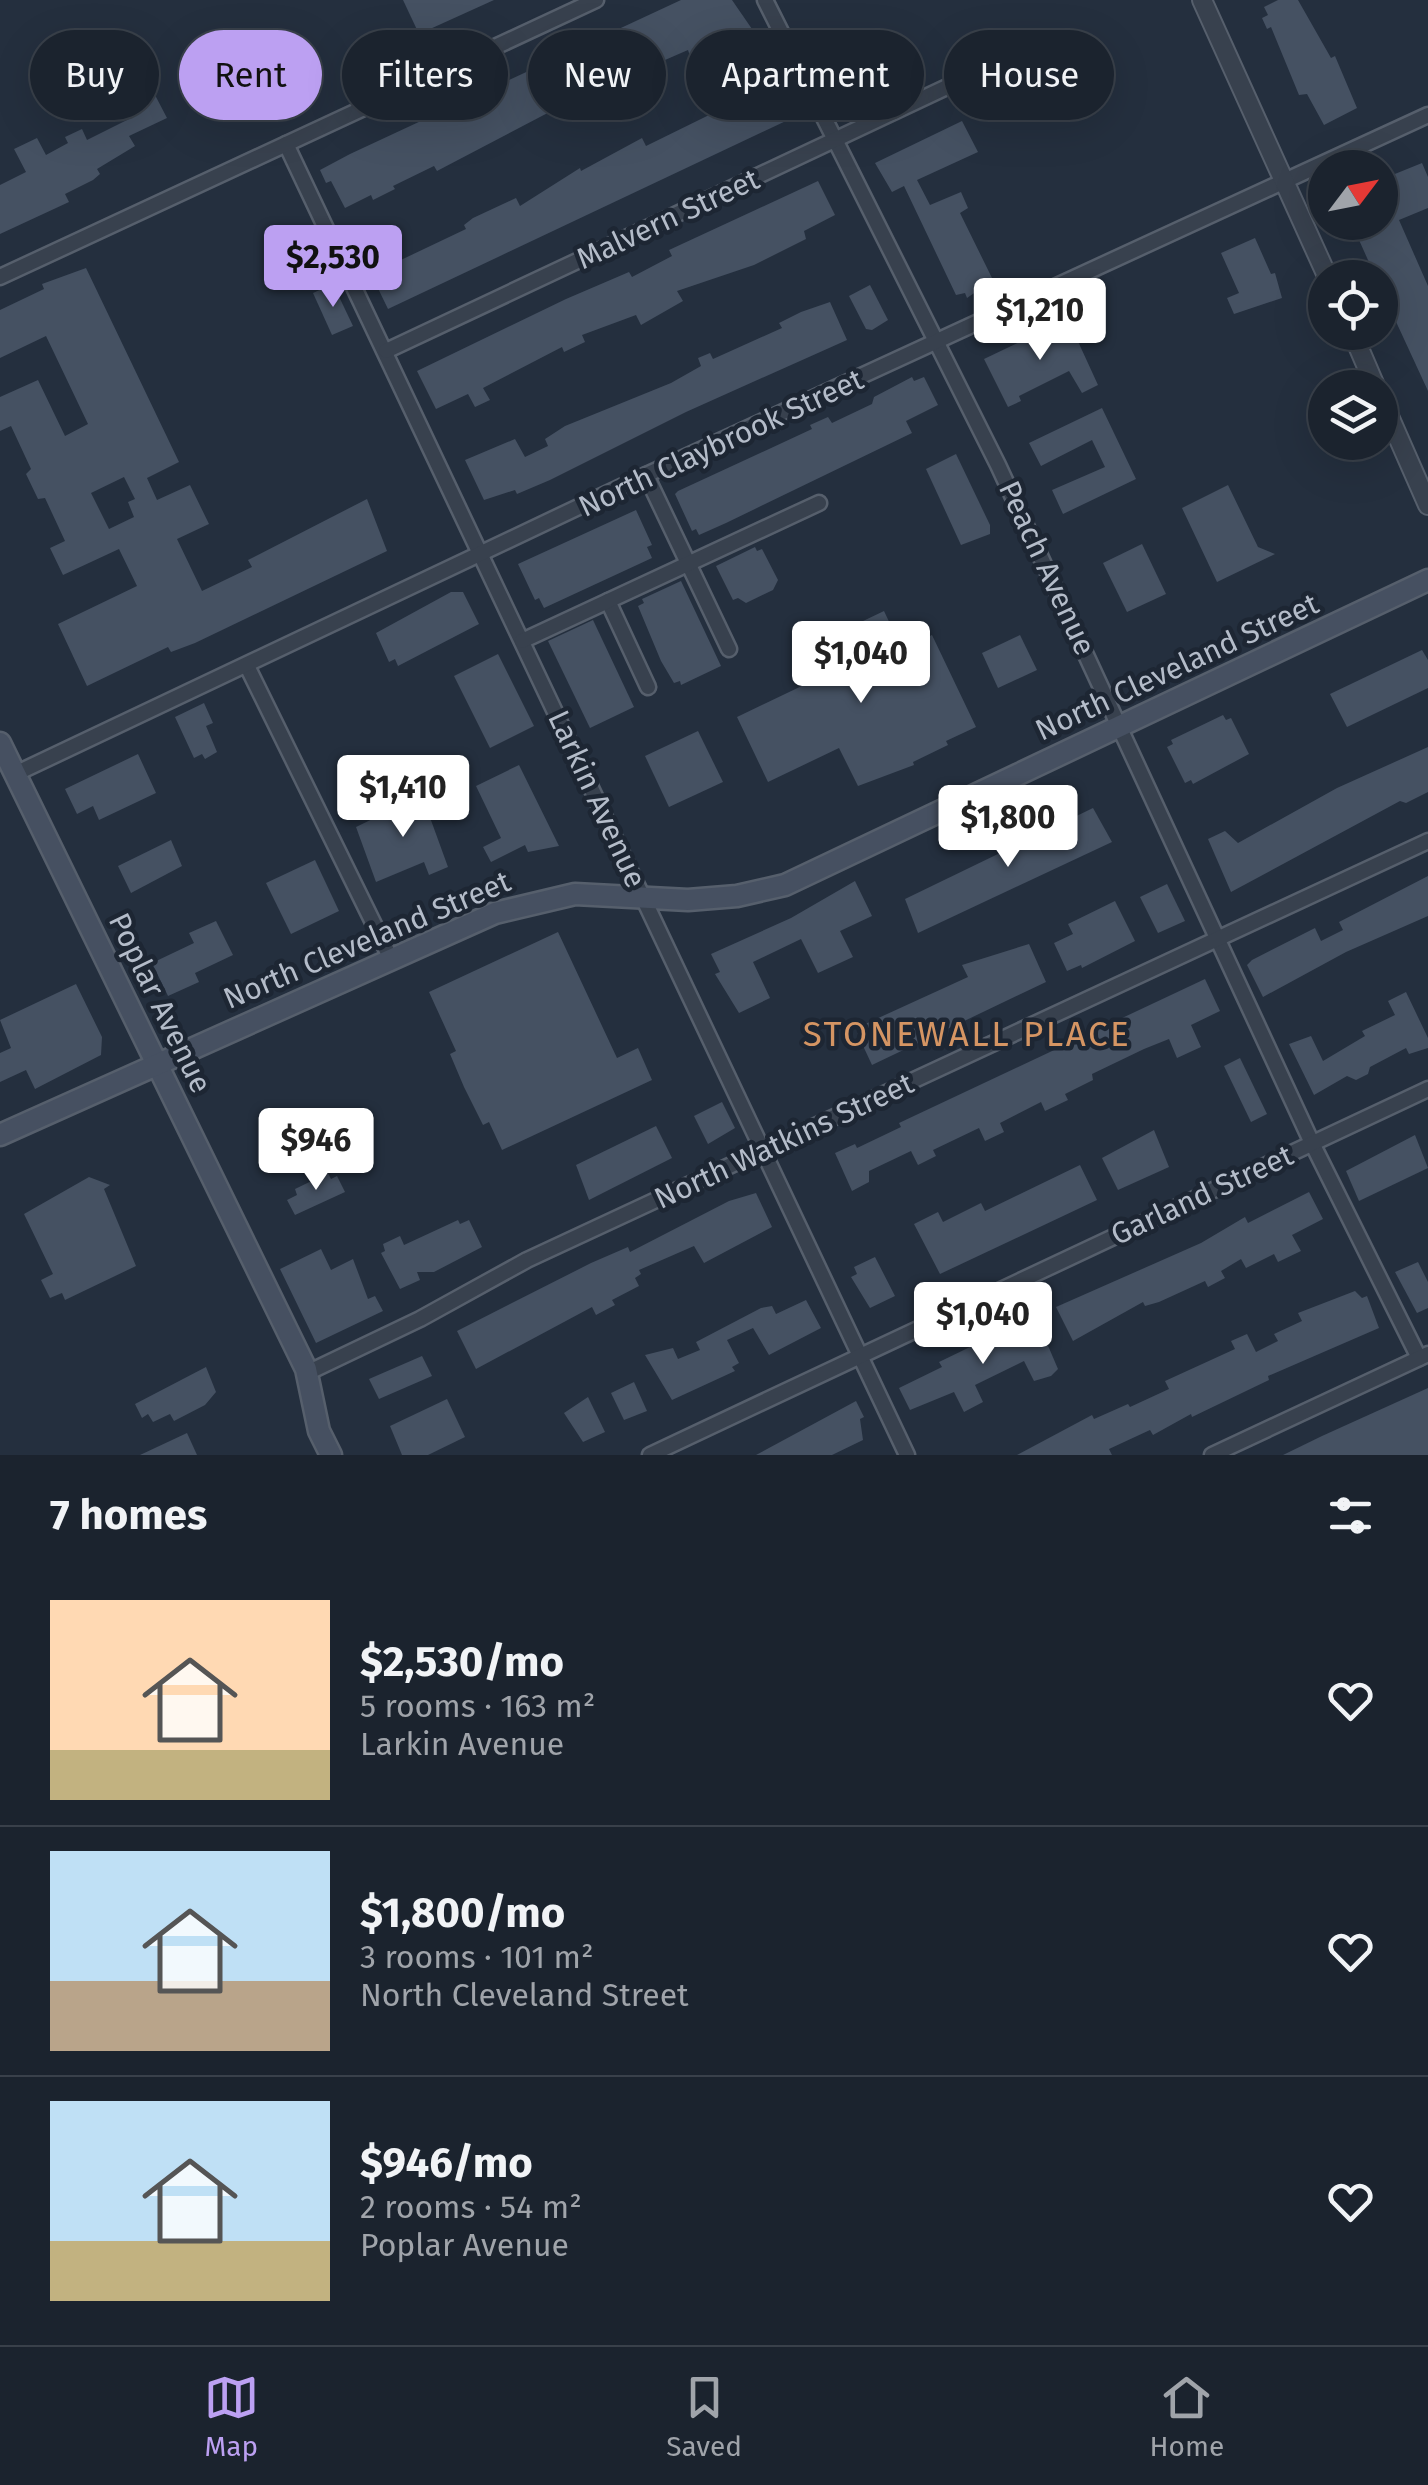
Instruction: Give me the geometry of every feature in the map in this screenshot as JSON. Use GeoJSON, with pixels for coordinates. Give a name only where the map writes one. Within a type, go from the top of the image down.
{"type":"FeatureCollection","features":[{"type":"Feature","properties":{"kind":"main road","name":"North Cleveland Street"},"geometry":{"type":"LineString","coordinates":[[0,1135],[495,912],[537,900],[611,894],[643,899],[736,896],[785,885],[1428,580]]}},
{"type":"Feature","properties":{"kind":"main road","name":"Poplar Avenue"},"geometry":{"type":"LineString","coordinates":[[0,743],[307,1373],[320,1431],[331,1455]]}},
{"type":"Feature","properties":{"kind":"street"},"geometry":{"type":"LineString","coordinates":[[0,277],[596,0]]}},
{"type":"Feature","properties":{"kind":"street","name":"Peach Avenue"},"geometry":{"type":"LineString","coordinates":[[765,0],[938,344],[1122,726],[1312,1143],[1424,1356]]}},
{"type":"Feature","properties":{"kind":"street"},"geometry":{"type":"LineString","coordinates":[[1202,0],[1320,260]]}},
{"type":"Feature","properties":{"kind":"street","name":"Malvern Street"},"geometry":{"type":"LineString","coordinates":[[386,351],[944,88]]}},
{"type":"Feature","properties":{"kind":"street","name":"North Claybrook Street"},"geometry":{"type":"LineString","coordinates":[[15,774],[646,475],[1428,116]]}},
{"type":"Feature","properties":{"kind":"street","name":"Larkin Avenue"},"geometry":{"type":"LineString","coordinates":[[286,144],[908,1455]]}},
{"type":"Feature","properties":{"kind":"street"},"geometry":{"type":"LineString","coordinates":[[1398,437],[1428,506]]}},
{"type":"Feature","properties":{"kind":"street"},"geometry":{"type":"LineString","coordinates":[[646,475],[729,649]]}},
{"type":"Feature","properties":{"kind":"street"},"geometry":{"type":"LineString","coordinates":[[522,642],[819,502]]}},
{"type":"Feature","properties":{"kind":"street"},"geometry":{"type":"LineString","coordinates":[[608,600],[648,687]]}},
{"type":"Feature","properties":{"kind":"street"},"geometry":{"type":"LineString","coordinates":[[247,666],[392,959]]}},
{"type":"Feature","properties":{"kind":"street","name":"North Watkins Street"},"geometry":{"type":"LineString","coordinates":[[307,1373],[420,1319],[527,1260],[1219,942],[1428,841]]}},
{"type":"Feature","properties":{"kind":"street","name":"Garland Street"},"geometry":{"type":"LineString","coordinates":[[650,1455],[1428,1089]]}},
{"type":"Feature","properties":{"kind":"street"},"geometry":{"type":"LineString","coordinates":[[1212,1455],[1424,1356]]}},
{"type":"Feature","properties":{"kind":"building"},"geometry":{"type":"Polygon","coordinates":[[[403,0],[494,0],[428,30],[417,30],[403,0]]]}},
{"type":"Feature","properties":{"kind":"building"},"geometry":{"type":"Polygon","coordinates":[[[681,0],[732,0],[752,29],[686,30],[686,51],[666,60],[666,30],[617,30],[681,0]]]}},
{"type":"Feature","properties":{"kind":"building"},"geometry":{"type":"Polygon","coordinates":[[[1278,0],[1298,0],[1331,58],[1335,56],[1357,108],[1324,125],[1307,94],[1299,95],[1271,27],[1267,29],[1262,18],[1268,15],[1264,7],[1278,0]]]}},
{"type":"Feature","properties":{"kind":"building"},"geometry":{"type":"Polygon","coordinates":[[[528,71],[528,120],[534,120],[437,171],[434,166],[393,186],[395,189],[373,200],[371,195],[345,208],[331,181],[326,183],[320,170],[423,120],[508,120],[508,80],[528,71]]]}},
{"type":"Feature","properties":{"kind":"building"},"geometry":{"type":"Polygon","coordinates":[[[159,103],[167,118],[129,136],[135,146],[97,169],[100,174],[93,180],[65,194],[69,202],[0,234],[0,185],[26,172],[14,149],[37,138],[46,155],[68,143],[65,137],[82,129],[87,140],[127,120],[159,120],[159,103]]]}},
{"type":"Feature","properties":{"kind":"building"},"geometry":{"type":"Polygon","coordinates":[[[699,120],[788,120],[388,309],[372,276],[384,268],[466,229],[464,225],[473,218],[516,198],[520,206],[580,168],[581,171],[642,138],[646,146],[699,120]]]}},
{"type":"Feature","properties":{"kind":"building"},"geometry":{"type":"Polygon","coordinates":[[[962,121],[978,152],[917,180],[930,205],[961,192],[968,208],[960,213],[993,280],[967,298],[965,293],[956,295],[904,186],[892,192],[875,163],[962,121]]]}},
{"type":"Feature","properties":{"kind":"building"},"geometry":{"type":"Polygon","coordinates":[[[1422,163],[1428,177],[1428,208],[1399,220],[1428,286],[1428,391],[1398,326],[1398,260],[1368,260],[1359,240],[1398,240],[1398,173],[1422,163]]]}},
{"type":"Feature","properties":{"kind":"building"},"geometry":{"type":"Polygon","coordinates":[[[818,181],[835,215],[804,231],[806,239],[754,265],[677,291],[683,301],[641,325],[636,315],[582,335],[585,342],[564,352],[562,347],[483,388],[490,400],[475,407],[468,394],[436,409],[417,371],[566,299],[629,272],[632,277],[672,256],[669,250],[818,181]]]}},
{"type":"Feature","properties":{"kind":"building"},"geometry":{"type":"Polygon","coordinates":[[[1255,238],[1271,274],[1275,273],[1282,298],[1234,314],[1227,298],[1239,293],[1221,253],[1255,238]]]}},
{"type":"Feature","properties":{"kind":"building"},"geometry":{"type":"Polygon","coordinates":[[[86,268],[179,462],[147,478],[157,500],[190,485],[209,524],[177,539],[202,591],[252,567],[248,560],[367,499],[387,551],[195,643],[171,652],[168,647],[87,686],[58,624],[137,586],[119,549],[63,575],[50,548],[65,541],[45,498],[38,499],[26,474],[31,469],[11,426],[0,431],[0,397],[38,380],[65,436],[88,424],[46,336],[0,358],[0,310],[44,289],[42,284],[86,268]],[[124,477],[91,493],[109,529],[134,517],[128,502],[135,499],[124,477]]]}},
{"type":"Feature","properties":{"kind":"building"},"geometry":{"type":"Polygon","coordinates":[[[333,284],[353,326],[332,335],[313,293],[333,284]]]}},
{"type":"Feature","properties":{"kind":"building"},"geometry":{"type":"Polygon","coordinates":[[[870,285],[888,320],[872,330],[866,329],[849,296],[870,285]]]}},
{"type":"Feature","properties":{"kind":"building"},"geometry":{"type":"Polygon","coordinates":[[[830,302],[847,340],[686,412],[550,480],[517,494],[515,490],[484,500],[465,460],[515,439],[525,457],[548,446],[545,439],[565,426],[671,383],[701,366],[698,358],[710,353],[713,359],[782,328],[779,323],[801,312],[830,302]]]}},
{"type":"Feature","properties":{"kind":"building"},"geometry":{"type":"Polygon","coordinates":[[[1059,323],[1061,328],[1070,324],[1098,385],[1082,393],[1069,371],[1019,396],[1021,401],[1008,407],[984,359],[1059,323]]]}},
{"type":"Feature","properties":{"kind":"building"},"geometry":{"type":"Polygon","coordinates":[[[912,377],[914,381],[924,377],[938,405],[906,421],[912,433],[726,523],[699,535],[696,529],[692,531],[675,494],[678,491],[812,429],[810,425],[828,417],[832,423],[872,404],[874,397],[912,377]]]}},
{"type":"Feature","properties":{"kind":"building"},"geometry":{"type":"Polygon","coordinates":[[[1102,408],[1136,479],[1063,514],[1052,490],[1105,467],[1092,440],[1041,466],[1029,443],[1102,408]]]}},
{"type":"Feature","properties":{"kind":"building"},"geometry":{"type":"Polygon","coordinates":[[[956,454],[990,525],[990,534],[961,545],[926,469],[956,454]]]}},
{"type":"Feature","properties":{"kind":"building"},"geometry":{"type":"Polygon","coordinates":[[[1228,485],[1258,547],[1275,554],[1217,582],[1182,508],[1228,485]]]}},
{"type":"Feature","properties":{"kind":"building"},"geometry":{"type":"Polygon","coordinates":[[[636,510],[652,545],[647,547],[652,558],[544,608],[539,598],[535,600],[518,564],[636,510]]]}},
{"type":"Feature","properties":{"kind":"building"},"geometry":{"type":"Polygon","coordinates":[[[1142,544],[1166,594],[1127,612],[1103,563],[1142,544]]]}},
{"type":"Feature","properties":{"kind":"building"},"geometry":{"type":"Polygon","coordinates":[[[755,547],[757,551],[762,549],[778,580],[773,590],[746,603],[738,598],[733,600],[716,566],[755,547]]]}},
{"type":"Feature","properties":{"kind":"building"},"geometry":{"type":"Polygon","coordinates":[[[681,581],[721,666],[681,685],[680,681],[674,683],[661,661],[638,606],[644,603],[642,599],[681,581]]]}},
{"type":"Feature","properties":{"kind":"building"},"geometry":{"type":"Polygon","coordinates":[[[451,592],[463,592],[479,624],[398,666],[395,659],[389,662],[376,633],[451,592]]]}},
{"type":"Feature","properties":{"kind":"building"},"geometry":{"type":"Polygon","coordinates":[[[884,611],[902,649],[932,635],[976,727],[946,741],[948,745],[913,762],[914,765],[858,786],[839,748],[768,782],[737,717],[808,683],[794,654],[884,611]]]}},
{"type":"Feature","properties":{"kind":"building"},"geometry":{"type":"Polygon","coordinates":[[[593,620],[634,707],[590,728],[548,641],[593,620]]]}},
{"type":"Feature","properties":{"kind":"building"},"geometry":{"type":"Polygon","coordinates":[[[1020,635],[1037,670],[998,688],[982,653],[1020,635]]]}},
{"type":"Feature","properties":{"kind":"building"},"geometry":{"type":"Polygon","coordinates":[[[1422,650],[1428,660],[1428,688],[1347,727],[1330,694],[1422,650]]]}},
{"type":"Feature","properties":{"kind":"building"},"geometry":{"type":"Polygon","coordinates":[[[498,654],[534,726],[490,748],[454,676],[498,654]]]}},
{"type":"Feature","properties":{"kind":"building"},"geometry":{"type":"Polygon","coordinates":[[[204,703],[213,723],[206,726],[217,752],[205,759],[202,754],[194,758],[175,717],[204,703]]]}},
{"type":"Feature","properties":{"kind":"building"},"geometry":{"type":"Polygon","coordinates":[[[1223,715],[1226,720],[1231,718],[1249,754],[1193,784],[1191,780],[1185,783],[1167,747],[1173,744],[1171,740],[1223,715]]]}},
{"type":"Feature","properties":{"kind":"building"},"geometry":{"type":"Polygon","coordinates":[[[698,731],[723,782],[669,807],[645,756],[698,731]]]}},
{"type":"Feature","properties":{"kind":"building"},"geometry":{"type":"Polygon","coordinates":[[[1428,747],[1428,792],[1406,803],[1400,801],[1231,892],[1208,839],[1225,831],[1238,843],[1337,788],[1428,747]]]}},
{"type":"Feature","properties":{"kind":"building"},"geometry":{"type":"Polygon","coordinates":[[[138,754],[156,793],[99,820],[93,806],[77,814],[65,789],[138,754]]]}},
{"type":"Feature","properties":{"kind":"building"},"geometry":{"type":"Polygon","coordinates":[[[519,765],[559,846],[528,852],[525,845],[491,862],[483,847],[501,838],[476,786],[519,765]]]}},
{"type":"Feature","properties":{"kind":"building"},"geometry":{"type":"Polygon","coordinates":[[[428,792],[436,808],[428,812],[448,867],[429,875],[424,862],[376,882],[356,827],[428,792]]]}},
{"type":"Feature","properties":{"kind":"building"},"geometry":{"type":"Polygon","coordinates":[[[1093,808],[1112,842],[918,933],[905,899],[1093,808]]]}},
{"type":"Feature","properties":{"kind":"building"},"geometry":{"type":"Polygon","coordinates":[[[171,840],[182,866],[131,893],[118,866],[171,840]]]}},
{"type":"Feature","properties":{"kind":"building"},"geometry":{"type":"Polygon","coordinates":[[[315,860],[339,911],[291,934],[266,883],[315,860]]]}},
{"type":"Feature","properties":{"kind":"building"},"geometry":{"type":"Polygon","coordinates":[[[1428,876],[1428,916],[1346,952],[1263,997],[1247,965],[1252,960],[1315,928],[1321,941],[1343,930],[1339,922],[1428,876]]]}},
{"type":"Feature","properties":{"kind":"building"},"geometry":{"type":"Polygon","coordinates":[[[855,881],[872,916],[840,931],[853,957],[818,973],[801,939],[753,962],[770,998],[739,1013],[715,974],[720,972],[711,954],[791,918],[855,881]]]}},
{"type":"Feature","properties":{"kind":"building"},"geometry":{"type":"Polygon","coordinates":[[[1167,884],[1185,921],[1158,933],[1140,897],[1167,884]]]}},
{"type":"Feature","properties":{"kind":"building"},"geometry":{"type":"Polygon","coordinates":[[[1115,901],[1135,941],[1082,968],[1081,965],[1067,971],[1054,943],[1073,934],[1068,924],[1115,901]]]}},
{"type":"Feature","properties":{"kind":"building"},"geometry":{"type":"Polygon","coordinates":[[[216,921],[233,955],[195,973],[199,982],[168,996],[152,963],[194,943],[189,933],[216,921]]]}},
{"type":"Feature","properties":{"kind":"building"},"geometry":{"type":"Polygon","coordinates":[[[558,932],[617,1058],[638,1048],[652,1080],[502,1150],[489,1122],[483,1125],[464,1087],[450,1054],[456,1051],[429,992],[558,932]]]}},
{"type":"Feature","properties":{"kind":"building"},"geometry":{"type":"Polygon","coordinates":[[[1029,944],[1046,982],[872,1065],[857,1033],[865,1030],[863,1025],[968,977],[962,965],[1029,944]]]}},
{"type":"Feature","properties":{"kind":"building"},"geometry":{"type":"Polygon","coordinates":[[[1205,979],[1220,1011],[1191,1025],[1201,1047],[1177,1058],[1169,1039],[1144,1049],[1092,1074],[1093,1080],[1065,1094],[1068,1100],[1045,1111],[1041,1102],[1000,1123],[1004,1132],[985,1141],[979,1128],[933,1150],[936,1156],[918,1165],[911,1151],[869,1171],[869,1182],[852,1191],[835,1153],[855,1144],[857,1148],[901,1127],[899,1123],[1205,979]]]}},
{"type":"Feature","properties":{"kind":"building"},"geometry":{"type":"Polygon","coordinates":[[[76,984],[102,1037],[101,1055],[35,1089],[26,1070],[0,1082],[0,1053],[11,1048],[0,1020],[76,984]]]}},
{"type":"Feature","properties":{"kind":"building"},"geometry":{"type":"Polygon","coordinates":[[[1406,992],[1428,1038],[1428,1048],[1409,1054],[1406,1048],[1370,1067],[1368,1074],[1356,1080],[1347,1076],[1314,1095],[1289,1044],[1311,1036],[1323,1061],[1365,1036],[1362,1031],[1395,1015],[1388,1001],[1406,992]]]}},
{"type":"Feature","properties":{"kind":"building"},"geometry":{"type":"Polygon","coordinates":[[[1240,1058],[1267,1114],[1251,1122],[1224,1066],[1240,1058]]]}},
{"type":"Feature","properties":{"kind":"building"},"geometry":{"type":"Polygon","coordinates":[[[722,1102],[735,1128],[708,1144],[694,1116],[722,1102]]]}},
{"type":"Feature","properties":{"kind":"building"},"geometry":{"type":"Polygon","coordinates":[[[656,1126],[672,1158],[589,1200],[576,1165],[656,1126]]]}},
{"type":"Feature","properties":{"kind":"building"},"geometry":{"type":"Polygon","coordinates":[[[1154,1130],[1169,1167],[1118,1190],[1102,1158],[1154,1130]]]}},
{"type":"Feature","properties":{"kind":"building"},"geometry":{"type":"Polygon","coordinates":[[[1415,1135],[1428,1168],[1359,1201],[1346,1171],[1415,1135]]]}},
{"type":"Feature","properties":{"kind":"building"},"geometry":{"type":"Polygon","coordinates":[[[1080,1165],[1097,1200],[940,1274],[914,1224],[938,1212],[943,1222],[981,1203],[985,1211],[1080,1165]]]}},
{"type":"Feature","properties":{"kind":"building"},"geometry":{"type":"Polygon","coordinates":[[[328,1173],[331,1179],[337,1176],[345,1192],[295,1215],[287,1200],[297,1195],[295,1189],[328,1173]]]}},
{"type":"Feature","properties":{"kind":"building"},"geometry":{"type":"Polygon","coordinates":[[[89,1177],[110,1185],[104,1189],[136,1266],[65,1300],[62,1293],[50,1298],[41,1280],[53,1274],[24,1214],[89,1177]]]}},
{"type":"Feature","properties":{"kind":"building"},"geometry":{"type":"Polygon","coordinates":[[[1309,1192],[1323,1219],[1292,1235],[1301,1251],[1278,1262],[1274,1254],[1246,1268],[1241,1259],[1221,1271],[1225,1278],[1208,1287],[1205,1281],[1159,1302],[1145,1306],[1143,1302],[1073,1341],[1056,1307],[1201,1243],[1245,1217],[1248,1223],[1309,1192]]]}},
{"type":"Feature","properties":{"kind":"building"},"geometry":{"type":"Polygon","coordinates":[[[756,1193],[772,1227],[704,1263],[694,1246],[639,1270],[641,1274],[635,1278],[639,1286],[612,1300],[615,1305],[596,1315],[592,1307],[476,1369],[457,1331],[591,1263],[628,1247],[630,1252],[729,1201],[756,1193]]]}},
{"type":"Feature","properties":{"kind":"building"},"geometry":{"type":"Polygon","coordinates":[[[458,1220],[460,1224],[469,1220],[482,1247],[434,1272],[417,1272],[420,1280],[400,1289],[381,1253],[385,1251],[383,1244],[400,1236],[404,1245],[458,1220]]]}},
{"type":"Feature","properties":{"kind":"building"},"geometry":{"type":"Polygon","coordinates":[[[321,1249],[331,1270],[353,1259],[368,1299],[375,1296],[383,1311],[316,1343],[280,1269],[321,1249]]]}},
{"type":"Feature","properties":{"kind":"building"},"geometry":{"type":"Polygon","coordinates":[[[875,1257],[895,1296],[870,1308],[851,1277],[857,1274],[854,1267],[875,1257]]]}},
{"type":"Feature","properties":{"kind":"building"},"geometry":{"type":"Polygon","coordinates":[[[1418,1262],[1428,1282],[1428,1308],[1417,1313],[1395,1272],[1418,1262]]]}},
{"type":"Feature","properties":{"kind":"building"},"geometry":{"type":"Polygon","coordinates":[[[1355,1291],[1362,1298],[1367,1296],[1379,1328],[1268,1376],[1269,1380],[1153,1435],[1150,1430],[1109,1449],[1112,1455],[1017,1455],[1092,1415],[1094,1419],[1128,1404],[1130,1407],[1169,1389],[1165,1381],[1235,1349],[1231,1341],[1247,1334],[1256,1352],[1278,1341],[1274,1334],[1302,1321],[1298,1313],[1355,1291]]]}},
{"type":"Feature","properties":{"kind":"building"},"geometry":{"type":"Polygon","coordinates":[[[806,1300],[821,1328],[769,1355],[753,1328],[727,1340],[739,1363],[732,1367],[735,1371],[672,1400],[645,1355],[673,1348],[678,1359],[700,1350],[696,1342],[761,1308],[772,1306],[776,1314],[806,1300]]]}},
{"type":"Feature","properties":{"kind":"building"},"geometry":{"type":"Polygon","coordinates":[[[1026,1320],[1030,1327],[1036,1324],[1049,1348],[1058,1369],[1051,1376],[1034,1381],[1024,1361],[975,1385],[983,1402],[964,1412],[954,1392],[910,1410],[899,1388],[942,1367],[939,1362],[1026,1320]]]}},
{"type":"Feature","properties":{"kind":"building"},"geometry":{"type":"Polygon","coordinates":[[[422,1356],[432,1376],[379,1399],[369,1379],[422,1356]]]}},
{"type":"Feature","properties":{"kind":"building"},"geometry":{"type":"Polygon","coordinates":[[[206,1367],[216,1392],[205,1405],[174,1421],[170,1414],[153,1422],[148,1414],[142,1418],[135,1404],[206,1367]]]}},
{"type":"Feature","properties":{"kind":"building"},"geometry":{"type":"Polygon","coordinates":[[[634,1382],[647,1411],[624,1420],[611,1393],[634,1382]]]}},
{"type":"Feature","properties":{"kind":"building"},"geometry":{"type":"Polygon","coordinates":[[[1428,1388],[1428,1455],[1283,1455],[1322,1436],[1428,1388]]]}},
{"type":"Feature","properties":{"kind":"building"},"geometry":{"type":"Polygon","coordinates":[[[588,1397],[605,1432],[583,1442],[564,1413],[588,1397]]]}},
{"type":"Feature","properties":{"kind":"building"},"geometry":{"type":"Polygon","coordinates":[[[447,1399],[465,1437],[428,1455],[402,1455],[390,1426],[447,1399]]]}},
{"type":"Feature","properties":{"kind":"building"},"geometry":{"type":"Polygon","coordinates":[[[856,1401],[864,1417],[860,1419],[863,1440],[832,1455],[756,1455],[856,1401]]]}},
{"type":"Feature","properties":{"kind":"building"},"geometry":{"type":"Polygon","coordinates":[[[187,1433],[197,1455],[140,1455],[187,1433]]]}},
{"type":"Feature","properties":{"kind":"district","name":"STONEWALL PLACE"},"geometry":{"type":"Point","coordinates":[967,1034]}}]}
